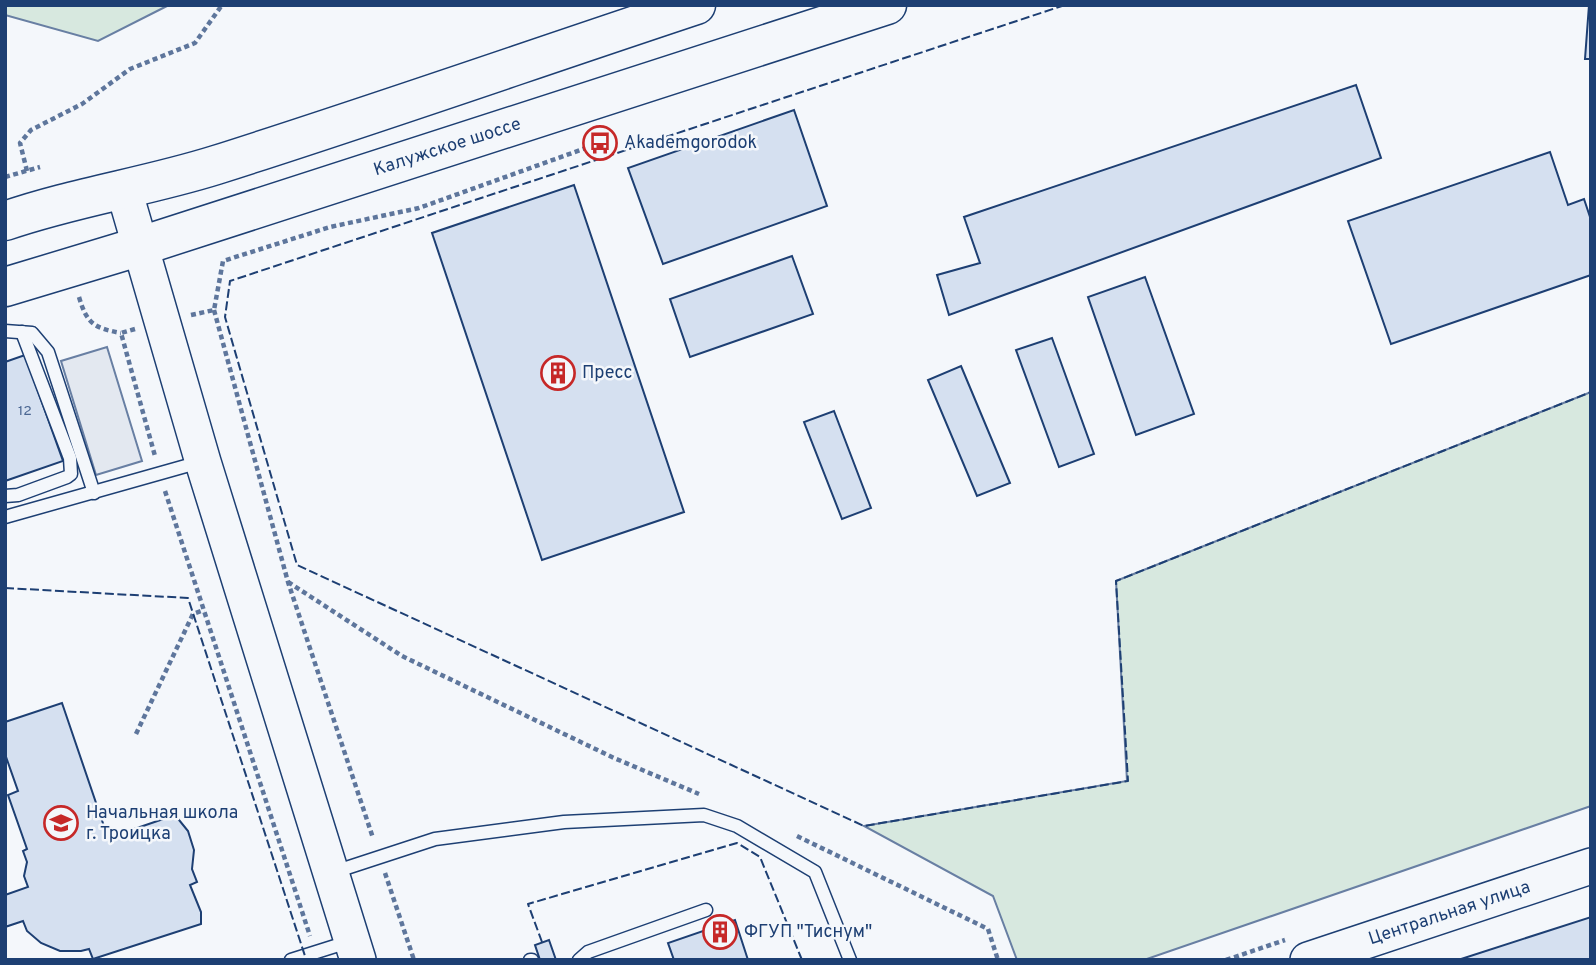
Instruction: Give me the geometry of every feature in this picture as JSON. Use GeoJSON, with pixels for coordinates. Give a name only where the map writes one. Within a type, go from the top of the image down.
{"type":"FeatureCollection","features":[{"type":"Feature","properties":{"kind":"highway"},"geometry":{"type":"LineString","coordinates":[[5,220],[51,205],[124,190],[214,166],[696,5]]}},
{"type":"Feature","properties":{"kind":"highway","name":"Калужское шоссе"},"geometry":{"type":"LineString","coordinates":[[5,287],[141,246],[887,5]]}},
{"type":"Feature","properties":{"kind":"main road"},"geometry":{"type":"LineString","coordinates":[[124,190],[203,461],[355,950]]}},
{"type":"Feature","properties":{"kind":"main road","name":"Центральная улица"},"geometry":{"type":"LineString","coordinates":[[1308,960],[1591,866]]}},
{"type":"Feature","properties":{"kind":"lane"},"geometry":{"type":"LineString","coordinates":[[5,331],[32,334],[48,352],[94,493]]}},
{"type":"Feature","properties":{"kind":"lane"},"geometry":{"type":"LineString","coordinates":[[5,496],[18,495],[71,474],[70,458],[22,332]]}},
{"type":"Feature","properties":{"kind":"lane"},"geometry":{"type":"LineString","coordinates":[[5,517],[203,461]]}},
{"type":"Feature","properties":{"kind":"lane"},"geometry":{"type":"LineString","coordinates":[[331,873],[435,839],[564,822],[704,815],[737,826],[815,873],[850,960]]}},
{"type":"Feature","properties":{"kind":"lane"},"geometry":{"type":"LineString","coordinates":[[579,960],[588,952],[706,909]]}},
{"type":"Feature","properties":{"kind":"lane"},"geometry":{"type":"LineString","coordinates":[[291,960],[316,953],[355,950]]}},
{"type":"Feature","properties":{"kind":"path"},"geometry":{"type":"LineString","coordinates":[[27,171],[20,143],[31,130],[82,104],[130,69],[195,43],[222,5]]}},
{"type":"Feature","properties":{"kind":"path"},"geometry":{"type":"LineString","coordinates":[[414,960],[288,582],[214,310],[223,261],[330,228],[419,208],[600,143]]}},
{"type":"Feature","properties":{"kind":"path"},"geometry":{"type":"LineString","coordinates":[[5,177],[40,167]]}},
{"type":"Feature","properties":{"kind":"path"},"geometry":{"type":"LineString","coordinates":[[77,291],[85,317],[99,329],[121,333],[214,310]]}},
{"type":"Feature","properties":{"kind":"path"},"geometry":{"type":"LineString","coordinates":[[121,333],[160,474],[316,953]]}},
{"type":"Feature","properties":{"kind":"path"},"geometry":{"type":"LineString","coordinates":[[288,582],[402,656],[614,758],[699,794]]}},
{"type":"Feature","properties":{"kind":"path"},"geometry":{"type":"LineString","coordinates":[[136,734],[193,614],[204,610]]}},
{"type":"Feature","properties":{"kind":"path"},"geometry":{"type":"LineString","coordinates":[[785,831],[988,929],[998,960]]}},
{"type":"Feature","properties":{"kind":"shaded area"},"geometry":{"type":"Polygon","coordinates":[[[5,5],[169,5],[98,41],[5,15],[5,5]]]}},
{"type":"Feature","properties":{"kind":"shaded area"},"geometry":{"type":"Polygon","coordinates":[[[107,347],[142,461],[96,475],[61,361],[107,347]]]}},
{"type":"Feature","properties":{"kind":"shaded area"},"geometry":{"type":"Polygon","coordinates":[[[1591,392],[1591,806],[1144,960],[1017,960],[993,896],[864,826],[1127,781],[1116,581],[1591,392]]]}},
{"type":"Feature","properties":{"kind":"building"},"geometry":{"type":"Polygon","coordinates":[[[1589,5],[1591,59],[1585,59],[1589,5]]]}},
{"type":"Feature","properties":{"kind":"building"},"geometry":{"type":"Polygon","coordinates":[[[1356,85],[1381,158],[949,315],[937,275],[980,263],[964,217],[1356,85]]]}},
{"type":"Feature","properties":{"kind":"building"},"geometry":{"type":"Polygon","coordinates":[[[794,110],[827,206],[663,264],[628,168],[794,110]]]}},
{"type":"Feature","properties":{"kind":"building"},"geometry":{"type":"Polygon","coordinates":[[[1550,152],[1568,205],[1584,199],[1591,220],[1591,275],[1391,344],[1348,221],[1550,152]]]}},
{"type":"Feature","properties":{"kind":"building","name":"Пресс"},"geometry":{"type":"Polygon","coordinates":[[[574,185],[684,512],[542,560],[432,233],[574,185]]]}},
{"type":"Feature","properties":{"kind":"building"},"geometry":{"type":"Polygon","coordinates":[[[792,256],[813,314],[690,357],[670,299],[792,256]]]}},
{"type":"Feature","properties":{"kind":"building"},"geometry":{"type":"Polygon","coordinates":[[[1145,277],[1194,414],[1136,435],[1088,297],[1145,277]]]}},
{"type":"Feature","properties":{"kind":"building"},"geometry":{"type":"Polygon","coordinates":[[[1052,338],[1094,454],[1059,467],[1016,350],[1052,338]]]}},
{"type":"Feature","properties":{"kind":"building"},"geometry":{"type":"Polygon","coordinates":[[[25,355],[63,461],[5,481],[5,362],[25,355]]]}},
{"type":"Feature","properties":{"kind":"building"},"geometry":{"type":"Polygon","coordinates":[[[961,366],[1010,483],[977,496],[928,380],[961,366]]]}},
{"type":"Feature","properties":{"kind":"building"},"geometry":{"type":"Polygon","coordinates":[[[834,411],[871,508],[842,519],[804,422],[834,411]]]}},
{"type":"Feature","properties":{"kind":"building","name":"Начальная школа г. Троицка"},"geometry":{"type":"Polygon","coordinates":[[[62,703],[108,838],[175,815],[188,831],[194,850],[192,869],[197,882],[190,885],[201,912],[201,924],[93,959],[89,949],[60,951],[41,943],[27,931],[23,921],[5,927],[5,895],[28,887],[24,876],[27,862],[23,851],[27,849],[8,795],[18,791],[5,754],[5,722],[62,703]]]}},
{"type":"Feature","properties":{"kind":"building"},"geometry":{"type":"Polygon","coordinates":[[[1591,917],[1591,960],[1458,960],[1591,917]]]}},
{"type":"Feature","properties":{"kind":"building","name":"ФГУП \"Тиснум\""},"geometry":{"type":"Polygon","coordinates":[[[735,920],[748,960],[674,960],[668,943],[735,920]]]}},
{"type":"Feature","properties":{"kind":"building"},"geometry":{"type":"Polygon","coordinates":[[[549,940],[556,960],[540,960],[535,945],[549,940]]]}},
{"type":"Feature","properties":{"kind":"fence"},"geometry":{"type":"LineString","coordinates":[[1065,5],[230,281],[225,317],[297,565],[864,826],[1128,781],[1116,581],[1591,392]]}},
{"type":"Feature","properties":{"kind":"fence"},"geometry":{"type":"LineString","coordinates":[[5,588],[188,598],[305,956]]}},
{"type":"Feature","properties":{"kind":"fence"},"geometry":{"type":"LineString","coordinates":[[542,942],[528,904],[737,843],[760,857],[802,960]]}},
{"type":"Feature","properties":{"kind":"place","name":"Akademgorodok"},"geometry":{"type":"Point","coordinates":[600,143]}},
{"type":"Feature","properties":{"kind":"place","name":"Пресс"},"geometry":{"type":"Point","coordinates":[558,373]}},
{"type":"Feature","properties":{"kind":"place","name":"Начальная школа г. Троицка"},"geometry":{"type":"Point","coordinates":[61,823]}},
{"type":"Feature","properties":{"kind":"place","name":"ФГУП \"Тиснум\""},"geometry":{"type":"Point","coordinates":[720,932]}}]}
